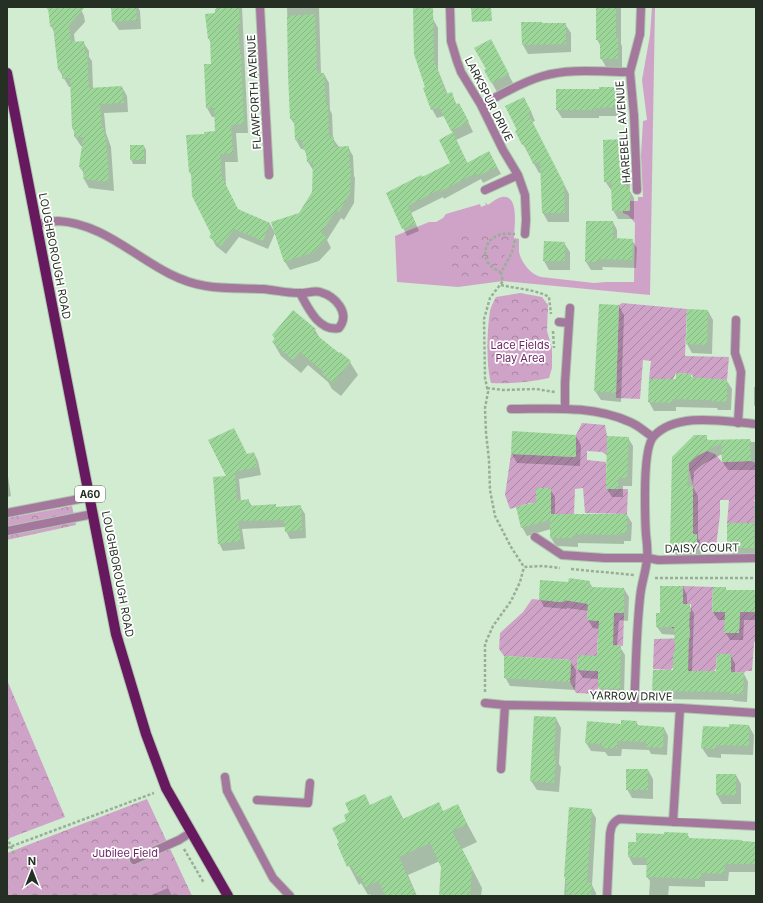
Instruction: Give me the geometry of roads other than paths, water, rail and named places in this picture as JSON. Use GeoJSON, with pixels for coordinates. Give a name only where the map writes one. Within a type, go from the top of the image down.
{"type":"FeatureCollection","features":[{"type":"Feature","properties":{"kind":"main road","name":"LOUGHBOROUGH ROAD"},"geometry":{"type":"LineString","coordinates":[[7,73],[116,634],[146,734],[166,788],[190,833],[228,896]]}},
{"type":"Feature","properties":{"kind":"street","name":"FLAWFORTH AVENUE"},"geometry":{"type":"LineString","coordinates":[[260,7],[269,175]]}},
{"type":"Feature","properties":{"kind":"street","name":"LARKSPUR DRIVE"},"geometry":{"type":"LineString","coordinates":[[450,7],[450,34],[452,49],[461,72],[481,105],[503,150],[518,175],[525,195],[526,220],[521,234]]}},
{"type":"Feature","properties":{"kind":"street","name":"HAREBELL AVENUE"},"geometry":{"type":"LineString","coordinates":[[637,190],[634,116],[630,72],[640,34],[641,7]]}},
{"type":"Feature","properties":{"kind":"street","name":"HAREBELL AVENUE"},"geometry":{"type":"LineString","coordinates":[[481,105],[522,83],[543,76],[564,72],[630,72]]}},
{"type":"Feature","properties":{"kind":"street"},"geometry":{"type":"LineString","coordinates":[[485,190],[518,175]]}},
{"type":"Feature","properties":{"kind":"street"},"geometry":{"type":"LineString","coordinates":[[37,224],[57,221],[92,228],[186,282],[206,286],[276,290],[300,293],[324,293],[337,302],[343,312],[343,322],[339,328],[330,328],[320,322],[308,309],[300,293]]}},
{"type":"Feature","properties":{"kind":"street"},"geometry":{"type":"LineString","coordinates":[[565,408],[565,382],[570,308]]}},
{"type":"Feature","properties":{"kind":"street"},"geometry":{"type":"LineString","coordinates":[[736,320],[734,353],[740,368],[738,423]]}},
{"type":"Feature","properties":{"kind":"street"},"geometry":{"type":"LineString","coordinates":[[556,323],[569,323]]}},
{"type":"Feature","properties":{"kind":"street"},"geometry":{"type":"LineString","coordinates":[[511,409],[565,408],[606,413],[630,422],[653,437]]}},
{"type":"Feature","properties":{"kind":"street"},"geometry":{"type":"LineString","coordinates":[[634,707],[638,617],[641,589],[645,577],[648,558],[645,516],[646,457],[653,437],[667,427],[678,422],[689,420],[756,424]]}},
{"type":"Feature","properties":{"kind":"street"},"geometry":{"type":"LineString","coordinates":[[7,513],[90,497]]}},
{"type":"Feature","properties":{"kind":"street"},"geometry":{"type":"LineString","coordinates":[[7,531],[93,514]]}},
{"type":"Feature","properties":{"kind":"street","name":"DAISY COURT"},"geometry":{"type":"LineString","coordinates":[[535,537],[562,556],[648,558],[658,560],[756,558]]}},
{"type":"Feature","properties":{"kind":"street","name":"YARROW DRIVE"},"geometry":{"type":"LineString","coordinates":[[485,703],[505,705],[680,708],[756,713]]}},
{"type":"Feature","properties":{"kind":"street"},"geometry":{"type":"LineString","coordinates":[[502,769],[505,705]]}},
{"type":"Feature","properties":{"kind":"street"},"geometry":{"type":"LineString","coordinates":[[673,822],[680,708]]}},
{"type":"Feature","properties":{"kind":"street"},"geometry":{"type":"LineString","coordinates":[[225,777],[227,791],[273,878],[290,896]]}},
{"type":"Feature","properties":{"kind":"street"},"geometry":{"type":"LineString","coordinates":[[257,800],[308,803],[310,783]]}},
{"type":"Feature","properties":{"kind":"street"},"geometry":{"type":"LineString","coordinates":[[607,896],[610,834],[614,822],[619,819],[756,826]]}},
{"type":"Feature","properties":{"kind":"street"},"geometry":{"type":"LineString","coordinates":[[134,860],[190,833]]}},
{"type":"Feature","properties":{"kind":"park label","name":"Lace Fields Play Area"},"geometry":{"type":"Point","coordinates":[520,351]}},
{"type":"Feature","properties":{"kind":"park label","name":"Jubilee Field"},"geometry":{"type":"Point","coordinates":[125,853]}}]}
